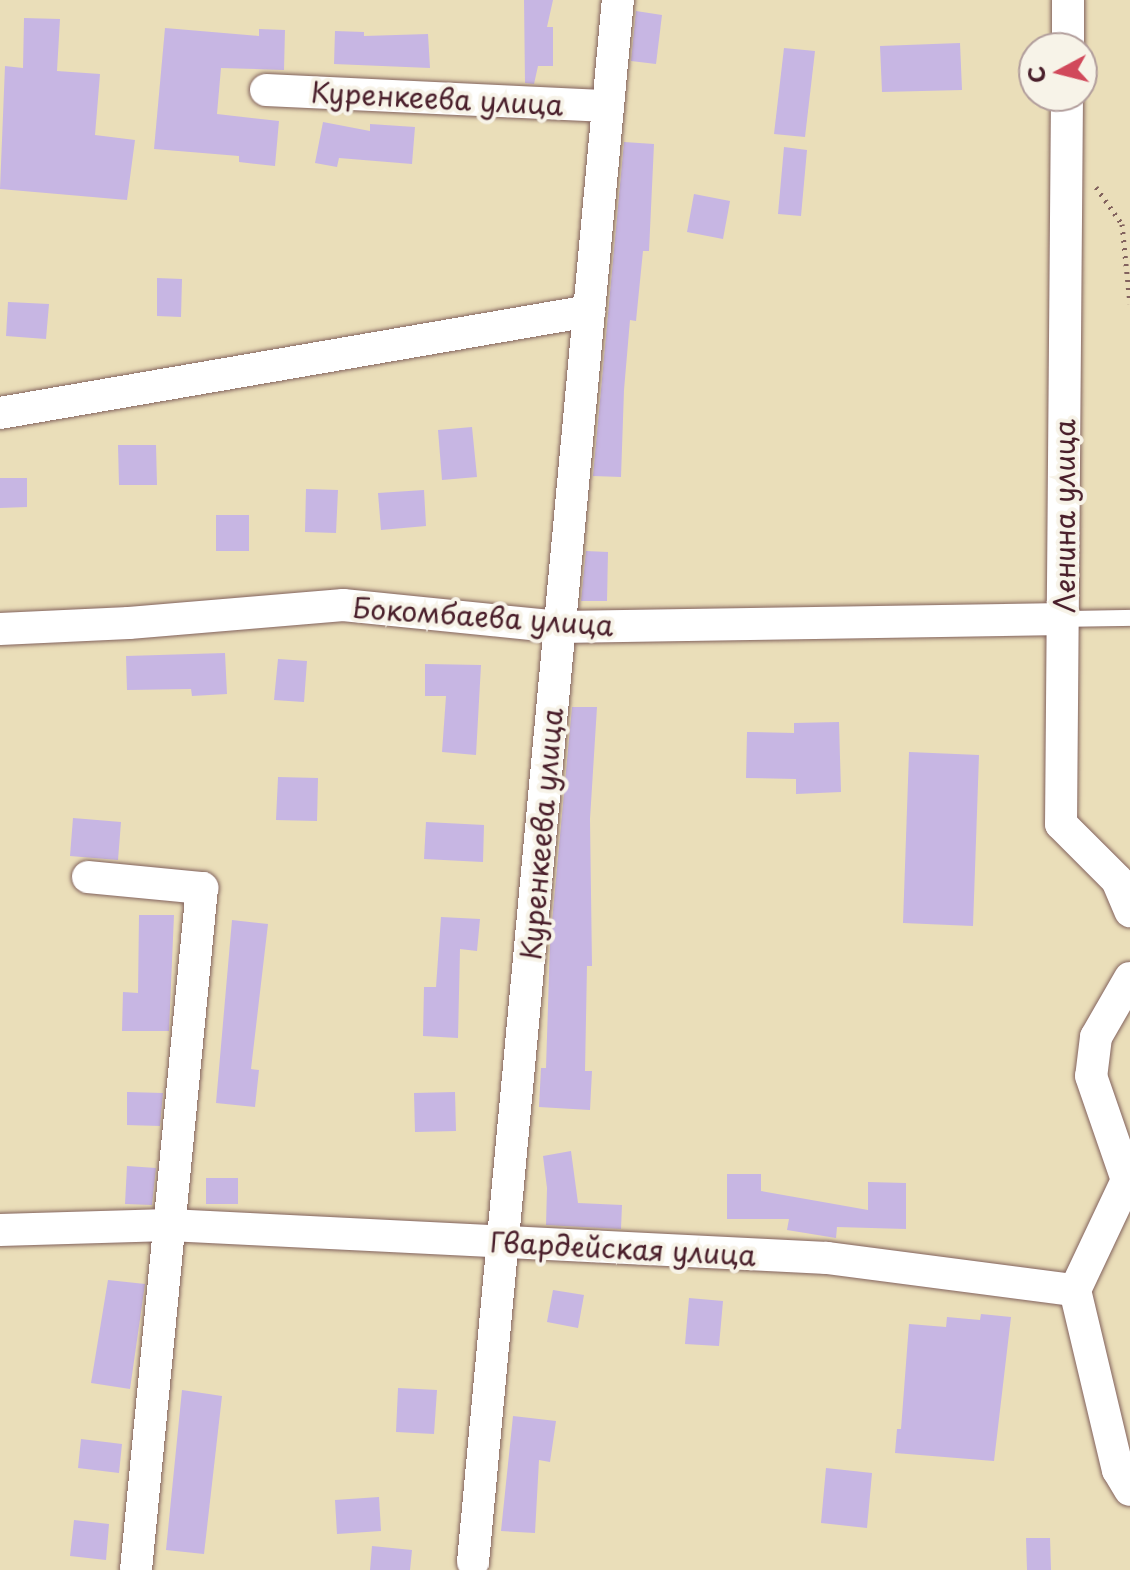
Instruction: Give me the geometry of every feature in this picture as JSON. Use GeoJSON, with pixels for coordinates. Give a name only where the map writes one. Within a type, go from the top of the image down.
{"type":"FeatureCollection","features":[{"type":"Feature","properties":{"kind":"street","name":"Куренкеева улица"},"geometry":{"type":"LineString","coordinates":[[473,1562],[618,0]]}},
{"type":"Feature","properties":{"kind":"street"},"geometry":{"type":"LineString","coordinates":[[1068,0],[1068,32]]}},
{"type":"Feature","properties":{"kind":"street","name":"Куренкеева улица"},"geometry":{"type":"LineString","coordinates":[[266,90],[608,106]]}},
{"type":"Feature","properties":{"kind":"street","name":"Ленина улица"},"geometry":{"type":"LineString","coordinates":[[1067,112],[1061,824],[1117,880],[1130,911]]}},
{"type":"Feature","properties":{"kind":"street"},"geometry":{"type":"LineString","coordinates":[[0,413],[589,311]]}},
{"type":"Feature","properties":{"kind":"street","name":"Бокомбаева улица"},"geometry":{"type":"LineString","coordinates":[[0,629],[129,623],[343,605],[560,627],[1064,619]]}},
{"type":"Feature","properties":{"kind":"street"},"geometry":{"type":"LineString","coordinates":[[88,877],[202,888],[136,1570]]}},
{"type":"Feature","properties":{"kind":"street"},"geometry":{"type":"LineString","coordinates":[[1130,978],[1096,1037],[1091,1076],[1128,1180],[1075,1290],[1118,1470],[1130,1490]]}},
{"type":"Feature","properties":{"kind":"street","name":"Гвардейская улица"},"geometry":{"type":"LineString","coordinates":[[0,1230],[169,1225],[827,1258],[1075,1290]]}},
{"type":"Feature","properties":{"kind":"lane"},"geometry":{"type":"LineString","coordinates":[[1064,619],[1130,618]]}},
{"type":"Feature","properties":{"kind":"path"},"geometry":{"type":"LineString","coordinates":[[1067,153],[1122,224],[1130,304]]}},
{"type":"Feature","properties":{"kind":"building"},"geometry":{"type":"Polygon","coordinates":[[[524,0],[553,0],[547,27],[553,27],[553,66],[538,66],[534,84],[525,83],[524,0]]]}},
{"type":"Feature","properties":{"kind":"building"},"geometry":{"type":"Polygon","coordinates":[[[636,11],[662,15],[656,64],[631,61],[636,11]]]}},
{"type":"Feature","properties":{"kind":"building"},"geometry":{"type":"Polygon","coordinates":[[[24,18],[60,19],[57,71],[100,74],[95,135],[135,140],[127,200],[0,189],[5,66],[23,68],[24,18]]]}},
{"type":"Feature","properties":{"kind":"building"},"geometry":{"type":"Polygon","coordinates":[[[165,28],[259,36],[259,29],[285,30],[284,70],[221,68],[217,114],[279,121],[275,166],[239,162],[239,156],[154,149],[165,28]]]}},
{"type":"Feature","properties":{"kind":"building"},"geometry":{"type":"Polygon","coordinates":[[[335,31],[364,32],[364,36],[428,34],[430,68],[334,64],[335,31]]]}},
{"type":"Feature","properties":{"kind":"building"},"geometry":{"type":"Polygon","coordinates":[[[960,43],[962,90],[882,92],[880,46],[960,43]]]}},
{"type":"Feature","properties":{"kind":"building"},"geometry":{"type":"Polygon","coordinates":[[[784,48],[815,51],[805,137],[774,134],[784,48]]]}},
{"type":"Feature","properties":{"kind":"building"},"geometry":{"type":"Polygon","coordinates":[[[323,122],[370,131],[370,124],[415,127],[412,164],[339,158],[337,167],[315,163],[323,122]]]}},
{"type":"Feature","properties":{"kind":"building"},"geometry":{"type":"Polygon","coordinates":[[[624,142],[654,144],[649,251],[643,251],[636,321],[630,320],[621,477],[593,476],[624,142]]]}},
{"type":"Feature","properties":{"kind":"building"},"geometry":{"type":"Polygon","coordinates":[[[784,147],[807,150],[801,216],[778,214],[784,147]]]}},
{"type":"Feature","properties":{"kind":"building"},"geometry":{"type":"Polygon","coordinates":[[[694,194],[730,201],[723,239],[687,232],[694,194]]]}},
{"type":"Feature","properties":{"kind":"building"},"geometry":{"type":"Polygon","coordinates":[[[157,278],[182,279],[181,317],[157,316],[157,278]]]}},
{"type":"Feature","properties":{"kind":"building"},"geometry":{"type":"Polygon","coordinates":[[[8,302],[49,304],[46,339],[6,336],[8,302]]]}},
{"type":"Feature","properties":{"kind":"building"},"geometry":{"type":"Polygon","coordinates":[[[472,427],[477,477],[442,480],[438,430],[472,427]]]}},
{"type":"Feature","properties":{"kind":"building"},"geometry":{"type":"Polygon","coordinates":[[[118,445],[156,445],[157,485],[119,485],[118,445]]]}},
{"type":"Feature","properties":{"kind":"building"},"geometry":{"type":"Polygon","coordinates":[[[0,478],[27,478],[27,507],[0,508],[0,478]]]}},
{"type":"Feature","properties":{"kind":"building"},"geometry":{"type":"Polygon","coordinates":[[[306,489],[338,490],[336,533],[305,532],[306,489]]]}},
{"type":"Feature","properties":{"kind":"building"},"geometry":{"type":"Polygon","coordinates":[[[424,490],[426,526],[381,530],[378,493],[424,490]]]}},
{"type":"Feature","properties":{"kind":"building"},"geometry":{"type":"Polygon","coordinates":[[[216,515],[249,515],[249,551],[216,551],[216,515]]]}},
{"type":"Feature","properties":{"kind":"building"},"geometry":{"type":"Polygon","coordinates":[[[586,551],[608,552],[607,601],[581,601],[586,551]]]}},
{"type":"Feature","properties":{"kind":"building"},"geometry":{"type":"Polygon","coordinates":[[[225,653],[227,694],[192,696],[191,689],[127,690],[126,656],[225,653]]]}},
{"type":"Feature","properties":{"kind":"building"},"geometry":{"type":"Polygon","coordinates":[[[278,659],[307,661],[304,702],[274,700],[278,659]]]}},
{"type":"Feature","properties":{"kind":"building"},"geometry":{"type":"Polygon","coordinates":[[[425,664],[481,665],[476,755],[442,752],[446,696],[425,696],[425,664]]]}},
{"type":"Feature","properties":{"kind":"building"},"geometry":{"type":"Polygon","coordinates":[[[572,707],[597,707],[590,819],[592,966],[587,966],[585,1071],[592,1071],[590,1110],[539,1107],[541,1068],[546,1068],[550,943],[572,707]]]}},
{"type":"Feature","properties":{"kind":"building"},"geometry":{"type":"Polygon","coordinates":[[[839,722],[841,792],[796,794],[796,779],[746,778],[747,732],[794,733],[794,723],[839,722]]]}},
{"type":"Feature","properties":{"kind":"building"},"geometry":{"type":"Polygon","coordinates":[[[909,752],[979,755],[973,926],[903,923],[909,752]]]}},
{"type":"Feature","properties":{"kind":"building"},"geometry":{"type":"Polygon","coordinates":[[[278,777],[318,778],[317,821],[276,820],[278,777]]]}},
{"type":"Feature","properties":{"kind":"building"},"geometry":{"type":"Polygon","coordinates":[[[73,818],[121,822],[118,860],[70,856],[73,818]]]}},
{"type":"Feature","properties":{"kind":"building"},"geometry":{"type":"Polygon","coordinates":[[[426,822],[484,825],[483,862],[424,859],[426,822]]]}},
{"type":"Feature","properties":{"kind":"building"},"geometry":{"type":"Polygon","coordinates":[[[139,915],[174,915],[169,1031],[122,1031],[123,992],[138,993],[139,915]]]}},
{"type":"Feature","properties":{"kind":"building"},"geometry":{"type":"Polygon","coordinates":[[[441,917],[480,919],[477,951],[460,949],[458,1038],[423,1036],[424,987],[436,987],[441,917]]]}},
{"type":"Feature","properties":{"kind":"building"},"geometry":{"type":"Polygon","coordinates":[[[232,920],[268,924],[251,1069],[259,1070],[255,1107],[216,1103],[232,920]]]}},
{"type":"Feature","properties":{"kind":"building"},"geometry":{"type":"Polygon","coordinates":[[[127,1092],[163,1093],[160,1126],[127,1125],[127,1092]]]}},
{"type":"Feature","properties":{"kind":"building"},"geometry":{"type":"Polygon","coordinates":[[[455,1092],[456,1131],[415,1132],[414,1093],[455,1092]]]}},
{"type":"Feature","properties":{"kind":"building"},"geometry":{"type":"Polygon","coordinates":[[[571,1151],[578,1203],[622,1205],[621,1229],[546,1225],[547,1188],[543,1156],[571,1151]]]}},
{"type":"Feature","properties":{"kind":"building"},"geometry":{"type":"Polygon","coordinates":[[[127,1166],[156,1168],[152,1205],[125,1204],[127,1166]]]}},
{"type":"Feature","properties":{"kind":"building"},"geometry":{"type":"Polygon","coordinates":[[[727,1174],[761,1174],[761,1191],[868,1210],[868,1182],[906,1183],[906,1229],[837,1227],[836,1238],[787,1230],[789,1219],[727,1219],[727,1174]]]}},
{"type":"Feature","properties":{"kind":"building"},"geometry":{"type":"Polygon","coordinates":[[[206,1178],[238,1178],[238,1204],[206,1204],[206,1178]]]}},
{"type":"Feature","properties":{"kind":"building"},"geometry":{"type":"Polygon","coordinates":[[[108,1280],[145,1284],[130,1389],[91,1383],[108,1280]]]}},
{"type":"Feature","properties":{"kind":"building"},"geometry":{"type":"Polygon","coordinates":[[[553,1290],[584,1295],[578,1328],[547,1322],[553,1290]]]}},
{"type":"Feature","properties":{"kind":"building"},"geometry":{"type":"Polygon","coordinates":[[[689,1298],[723,1301],[719,1346],[685,1344],[689,1298]]]}},
{"type":"Feature","properties":{"kind":"building"},"geometry":{"type":"Polygon","coordinates":[[[981,1314],[1011,1317],[994,1461],[895,1453],[897,1429],[901,1429],[909,1324],[946,1327],[947,1317],[980,1320],[981,1314]]]}},
{"type":"Feature","properties":{"kind":"building"},"geometry":{"type":"Polygon","coordinates":[[[398,1388],[437,1390],[434,1434],[396,1432],[398,1388]]]}},
{"type":"Feature","properties":{"kind":"building"},"geometry":{"type":"Polygon","coordinates":[[[182,1390],[222,1396],[204,1554],[166,1550],[182,1390]]]}},
{"type":"Feature","properties":{"kind":"building"},"geometry":{"type":"Polygon","coordinates":[[[513,1416],[556,1421],[550,1462],[539,1460],[535,1533],[501,1531],[513,1416]]]}},
{"type":"Feature","properties":{"kind":"building"},"geometry":{"type":"Polygon","coordinates":[[[81,1439],[122,1444],[119,1473],[78,1468],[81,1439]]]}},
{"type":"Feature","properties":{"kind":"building"},"geometry":{"type":"Polygon","coordinates":[[[826,1468],[872,1473],[867,1528],[821,1523],[826,1468]]]}},
{"type":"Feature","properties":{"kind":"building"},"geometry":{"type":"Polygon","coordinates":[[[379,1497],[381,1531],[337,1534],[335,1500],[379,1497]]]}},
{"type":"Feature","properties":{"kind":"building"},"geometry":{"type":"Polygon","coordinates":[[[74,1520],[109,1524],[106,1560],[70,1556],[74,1520]]]}},
{"type":"Feature","properties":{"kind":"building"},"geometry":{"type":"Polygon","coordinates":[[[1026,1538],[1050,1538],[1051,1570],[1027,1570],[1026,1538]]]}},
{"type":"Feature","properties":{"kind":"building"},"geometry":{"type":"Polygon","coordinates":[[[372,1546],[412,1550],[410,1570],[370,1570],[372,1546]]]}}]}
